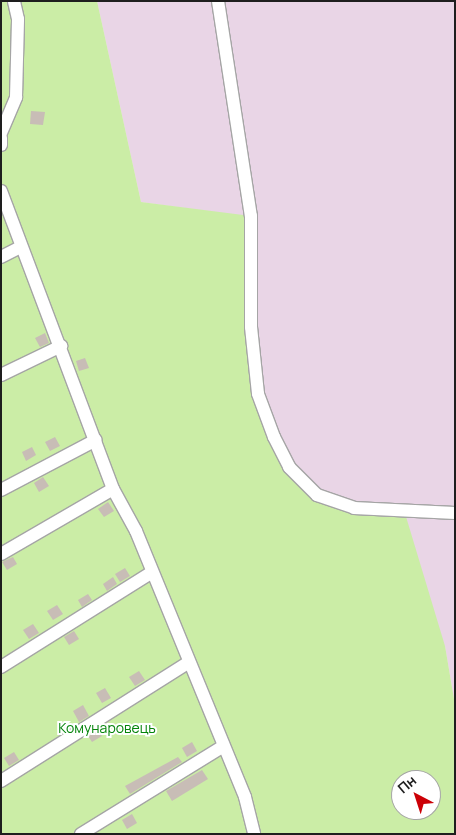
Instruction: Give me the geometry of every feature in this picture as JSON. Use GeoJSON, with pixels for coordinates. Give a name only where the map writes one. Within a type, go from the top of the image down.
{"type":"FeatureCollection","features":[{"type":"Feature","properties":{"kind":"lane"},"geometry":{"type":"LineString","coordinates":[[1,133],[16,97],[18,19],[14,1]]}},
{"type":"Feature","properties":{"kind":"lane"},"geometry":{"type":"LineString","coordinates":[[218,1],[252,216],[251,327],[258,394],[274,437],[289,467],[317,495],[354,508],[455,513]]}},
{"type":"Feature","properties":{"kind":"lane"},"geometry":{"type":"LineString","coordinates":[[1,138],[1,145]]}},
{"type":"Feature","properties":{"kind":"lane"},"geometry":{"type":"LineString","coordinates":[[1,191],[21,247],[61,346],[113,489],[136,531],[151,573],[222,747],[245,797],[254,834]]}},
{"type":"Feature","properties":{"kind":"lane"},"geometry":{"type":"LineString","coordinates":[[1,257],[21,247]]}},
{"type":"Feature","properties":{"kind":"lane"},"geometry":{"type":"LineString","coordinates":[[1,375],[61,346]]}},
{"type":"Feature","properties":{"kind":"lane"},"geometry":{"type":"LineString","coordinates":[[1,490],[96,440]]}},
{"type":"Feature","properties":{"kind":"lane"},"geometry":{"type":"LineString","coordinates":[[1,554],[113,489]]}},
{"type":"Feature","properties":{"kind":"lane"},"geometry":{"type":"LineString","coordinates":[[1,667],[151,573]]}},
{"type":"Feature","properties":{"kind":"lane"},"geometry":{"type":"LineString","coordinates":[[1,781],[188,663]]}},
{"type":"Feature","properties":{"kind":"lane"},"geometry":{"type":"LineString","coordinates":[[81,834],[222,747]]}},
{"type":"Feature","properties":{"kind":"shaded area"},"geometry":{"type":"Polygon","coordinates":[[[97,1],[455,1],[455,705],[445,646],[354,508],[317,495],[289,467],[258,394],[251,217],[141,202],[97,1]]]}},
{"type":"Feature","properties":{"kind":"green space","name":"Комунаровець"},"geometry":{"type":"Polygon","coordinates":[[[1,1],[97,1],[141,202],[251,216],[258,394],[274,437],[317,495],[354,508],[404,510],[445,646],[455,705],[455,834],[1,834],[1,1]]]}},
{"type":"Feature","properties":{"kind":"building"},"geometry":{"type":"Polygon","coordinates":[[[31,111],[45,112],[43,125],[30,124],[31,111]]]}},
{"type":"Feature","properties":{"kind":"building"},"geometry":{"type":"Polygon","coordinates":[[[45,333],[49,343],[40,347],[35,338],[45,333]]]}},
{"type":"Feature","properties":{"kind":"building"},"geometry":{"type":"Polygon","coordinates":[[[85,358],[89,368],[79,371],[76,361],[85,358]]]}},
{"type":"Feature","properties":{"kind":"building"},"geometry":{"type":"Polygon","coordinates":[[[55,437],[60,446],[50,451],[45,442],[55,437]]]}},
{"type":"Feature","properties":{"kind":"building"},"geometry":{"type":"Polygon","coordinates":[[[32,447],[36,455],[26,461],[22,452],[32,447]]]}},
{"type":"Feature","properties":{"kind":"building"},"geometry":{"type":"Polygon","coordinates":[[[43,477],[49,486],[39,492],[34,483],[43,477]]]}},
{"type":"Feature","properties":{"kind":"building"},"geometry":{"type":"Polygon","coordinates":[[[108,502],[114,511],[104,517],[98,509],[108,502]]]}},
{"type":"Feature","properties":{"kind":"building"},"geometry":{"type":"Polygon","coordinates":[[[13,557],[17,564],[7,570],[2,562],[13,557]]]}},
{"type":"Feature","properties":{"kind":"building"},"geometry":{"type":"Polygon","coordinates":[[[125,568],[130,576],[120,582],[115,574],[125,568]]]}},
{"type":"Feature","properties":{"kind":"building"},"geometry":{"type":"Polygon","coordinates":[[[113,577],[117,584],[107,591],[103,584],[113,577]]]}},
{"type":"Feature","properties":{"kind":"building"},"geometry":{"type":"Polygon","coordinates":[[[88,594],[92,600],[82,607],[78,600],[88,594]]]}},
{"type":"Feature","properties":{"kind":"building"},"geometry":{"type":"Polygon","coordinates":[[[57,605],[63,614],[53,620],[47,611],[57,605]]]}},
{"type":"Feature","properties":{"kind":"building"},"geometry":{"type":"Polygon","coordinates":[[[33,624],[39,633],[29,639],[23,630],[33,624]]]}},
{"type":"Feature","properties":{"kind":"building"},"geometry":{"type":"Polygon","coordinates":[[[74,631],[79,639],[69,645],[64,637],[74,631]]]}},
{"type":"Feature","properties":{"kind":"building"},"geometry":{"type":"Polygon","coordinates":[[[139,671],[145,680],[135,686],[129,677],[139,671]]]}},
{"type":"Feature","properties":{"kind":"building"},"geometry":{"type":"Polygon","coordinates":[[[105,688],[111,698],[102,703],[96,693],[105,688]]]}},
{"type":"Feature","properties":{"kind":"building"},"geometry":{"type":"Polygon","coordinates":[[[83,705],[89,716],[79,722],[73,711],[83,705]]]}},
{"type":"Feature","properties":{"kind":"building"},"geometry":{"type":"Polygon","coordinates":[[[98,730],[102,736],[92,742],[88,736],[98,730]]]}},
{"type":"Feature","properties":{"kind":"building"},"geometry":{"type":"Polygon","coordinates":[[[192,742],[197,751],[187,757],[182,748],[192,742]]]}},
{"type":"Feature","properties":{"kind":"building"},"geometry":{"type":"Polygon","coordinates":[[[14,752],[19,760],[9,766],[4,758],[14,752]]]}},
{"type":"Feature","properties":{"kind":"building"},"geometry":{"type":"Polygon","coordinates":[[[178,757],[182,762],[130,794],[125,786],[178,757]]]}},
{"type":"Feature","properties":{"kind":"building"},"geometry":{"type":"Polygon","coordinates":[[[202,770],[208,779],[172,801],[166,791],[202,770]]]}},
{"type":"Feature","properties":{"kind":"building"},"geometry":{"type":"Polygon","coordinates":[[[132,814],[137,823],[127,829],[122,820],[132,814]]]}}]}
